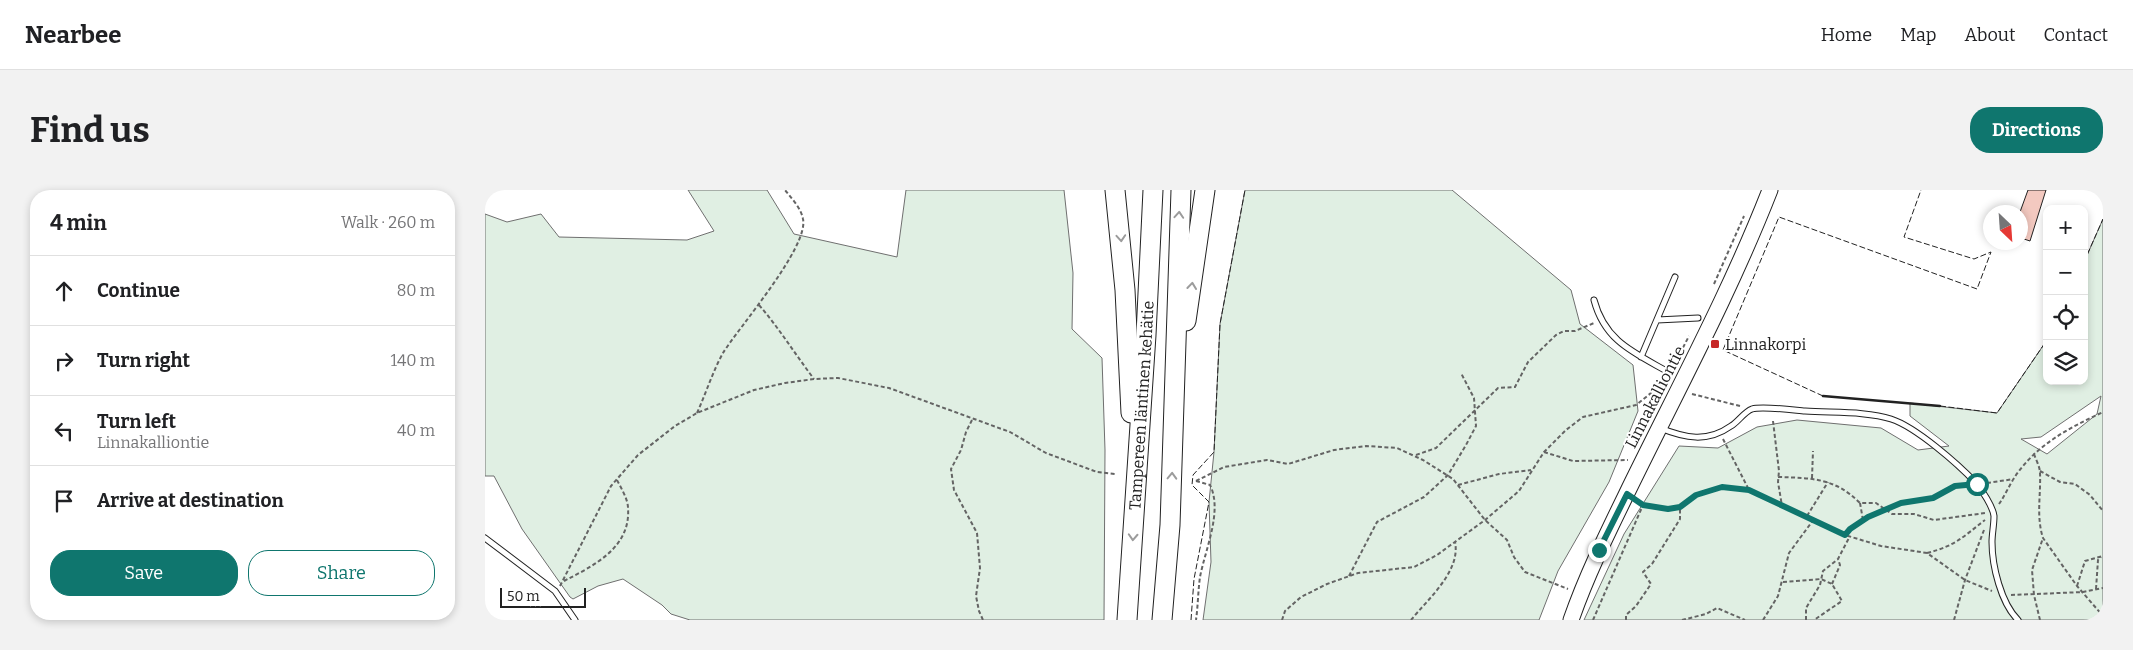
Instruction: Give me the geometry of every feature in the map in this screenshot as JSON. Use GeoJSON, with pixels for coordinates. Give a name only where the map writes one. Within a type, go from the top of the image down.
{"type":"FeatureCollection","features":[{"type":"Feature","properties":{"kind":"highway"},"geometry":{"type":"LineString","coordinates":[[1115,190],[1125,290],[1129,394],[1136,471]]}},
{"type":"Feature","properties":{"kind":"highway","name":"Tampereen läntinen kehätie"},"geometry":{"type":"LineString","coordinates":[[1127,620],[1146,335],[1153,190]]}},
{"type":"Feature","properties":{"kind":"highway","name":"Tampereen läntinen kehätie"},"geometry":{"type":"LineString","coordinates":[[1161,620],[1170,525],[1181,190]]}},
{"type":"Feature","properties":{"kind":"highway"},"geometry":{"type":"LineString","coordinates":[[1176,369],[1191,298],[1205,190]]}},
{"type":"Feature","properties":{"kind":"main road","name":"Linnakalliontie"},"geometry":{"type":"LineString","coordinates":[[1571,620],[1586,580],[1658,427],[1705,337],[1770,190]]}},
{"type":"Feature","properties":{"kind":"lane"},"geometry":{"type":"LineString","coordinates":[[1641,356],[1675,276]]}},
{"type":"Feature","properties":{"kind":"lane"},"geometry":{"type":"LineString","coordinates":[[1594,300],[1601,321],[1613,337],[1670,374]]}},
{"type":"Feature","properties":{"kind":"lane"},"geometry":{"type":"LineString","coordinates":[[1657,320],[1698,318]]}},
{"type":"Feature","properties":{"kind":"lane"},"geometry":{"type":"LineString","coordinates":[[1658,427],[1679,436],[1709,438],[1731,426],[1751,409],[1871,415],[1892,419],[1910,429],[1942,453],[1977,484],[1993,513],[1992,544],[2003,596],[2009,612],[2018,620]]}},
{"type":"Feature","properties":{"kind":"lane"},"geometry":{"type":"LineString","coordinates":[[485,538],[555,591],[575,620]]}},
{"type":"Feature","properties":{"kind":"path"},"geometry":{"type":"LineString","coordinates":[[697,412],[723,354],[774,284],[793,252],[801,233],[804,220],[798,207],[785,190]]}},
{"type":"Feature","properties":{"kind":"path"},"geometry":{"type":"LineString","coordinates":[[759,305],[778,328],[787,344],[814,379]]}},
{"type":"Feature","properties":{"kind":"path"},"geometry":{"type":"LineString","coordinates":[[1414,456],[1436,448],[1498,388],[1515,387],[1528,362],[1556,335],[1564,331],[1575,331],[1601,321]]}},
{"type":"Feature","properties":{"kind":"path"},"geometry":{"type":"LineString","coordinates":[[1349,576],[1377,522],[1424,496],[1448,475],[1476,426],[1473,398],[1461,373]]}},
{"type":"Feature","properties":{"kind":"path"},"geometry":{"type":"LineString","coordinates":[[555,591],[564,581],[611,486],[638,455],[675,426],[697,412],[755,390],[785,383],[838,378],[889,388],[1010,432],[1046,453],[1097,472],[1115,474]]}},
{"type":"Feature","properties":{"kind":"path"},"geometry":{"type":"LineString","coordinates":[[1282,620],[1285,611],[1301,598],[1327,584],[1358,573],[1414,567],[1437,555],[1485,520],[1519,491],[1544,452],[1566,430],[1583,417],[1636,405],[1666,381]]}},
{"type":"Feature","properties":{"kind":"path"},"geometry":{"type":"LineString","coordinates":[[1689,393],[1751,409]]}},
{"type":"Feature","properties":{"kind":"path"},"geometry":{"type":"LineString","coordinates":[[1954,620],[1965,580],[1981,536],[2014,479],[2034,454],[2066,429],[2103,412]]}},
{"type":"Feature","properties":{"kind":"path"},"geometry":{"type":"LineString","coordinates":[[973,419],[966,432],[961,450],[951,469],[954,490],[977,533],[980,568],[976,596],[983,620]]}},
{"type":"Feature","properties":{"kind":"path"},"geometry":{"type":"LineString","coordinates":[[1773,421],[1781,506]]}},
{"type":"Feature","properties":{"kind":"path"},"geometry":{"type":"LineString","coordinates":[[1719,433],[1743,474],[1749,490]]}},
{"type":"Feature","properties":{"kind":"path"},"geometry":{"type":"LineString","coordinates":[[1196,620],[1200,576],[1215,508],[1215,494],[1210,485],[1196,481],[1224,468],[1267,460],[1287,464],[1333,450],[1366,446],[1397,448],[1448,475],[1485,520],[1507,540],[1514,557],[1525,572],[1568,589]]}},
{"type":"Feature","properties":{"kind":"path"},"geometry":{"type":"LineString","coordinates":[[1812,478],[1813,450]]}},
{"type":"Feature","properties":{"kind":"path"},"geometry":{"type":"LineString","coordinates":[[1544,452],[1573,461],[1628,460]]}},
{"type":"Feature","properties":{"kind":"path"},"geometry":{"type":"LineString","coordinates":[[2034,454],[2040,471],[2039,509],[2040,529],[2043,538],[2077,586],[2103,616]]}},
{"type":"Feature","properties":{"kind":"path"},"geometry":{"type":"LineString","coordinates":[[1458,485],[1499,474],[1532,470]]}},
{"type":"Feature","properties":{"kind":"path"},"geometry":{"type":"LineString","coordinates":[[2040,471],[2060,482],[2075,484],[2090,495],[2103,511]]}},
{"type":"Feature","properties":{"kind":"path"},"geometry":{"type":"LineString","coordinates":[[1778,477],[1812,478],[1828,482],[1848,491],[1860,503],[1863,520]]}},
{"type":"Feature","properties":{"kind":"path"},"geometry":{"type":"LineString","coordinates":[[564,581],[596,564],[617,546],[627,527],[629,507],[616,479]]}},
{"type":"Feature","properties":{"kind":"path"},"geometry":{"type":"LineString","coordinates":[[1845,535],[1863,520],[1901,503],[1933,498],[1955,486],[2014,479]]}},
{"type":"Feature","properties":{"kind":"path"},"geometry":{"type":"LineString","coordinates":[[1807,516],[1828,482]]}},
{"type":"Feature","properties":{"kind":"path"},"geometry":{"type":"LineString","coordinates":[[1627,494],[1643,505],[1668,509],[1680,507],[1696,495],[1722,487],[1749,490],[1845,535],[1881,546],[1927,553],[1947,548],[1965,538],[1993,513]]}},
{"type":"Feature","properties":{"kind":"path"},"geometry":{"type":"LineString","coordinates":[[1860,503],[1876,503],[1892,514],[1914,514],[1934,520],[1993,513]]}},
{"type":"Feature","properties":{"kind":"path"},"geometry":{"type":"LineString","coordinates":[[1593,620],[1643,505]]}},
{"type":"Feature","properties":{"kind":"path"},"geometry":{"type":"LineString","coordinates":[[1626,620],[1626,615],[1636,606],[1651,584],[1643,572],[1652,564],[1680,520],[1680,507]]}},
{"type":"Feature","properties":{"kind":"path"},"geometry":{"type":"LineString","coordinates":[[1763,620],[1778,596],[1789,553],[1814,519]]}},
{"type":"Feature","properties":{"kind":"path"},"geometry":{"type":"LineString","coordinates":[[1806,620],[1806,608],[1820,585],[1823,571],[1838,559],[1850,536]]}},
{"type":"Feature","properties":{"kind":"path"},"geometry":{"type":"LineString","coordinates":[[2040,620],[2034,595],[2032,570],[2043,538]]}},
{"type":"Feature","properties":{"kind":"path"},"geometry":{"type":"LineString","coordinates":[[1411,620],[1440,589],[1457,553],[1455,542]]}},
{"type":"Feature","properties":{"kind":"path"},"geometry":{"type":"LineString","coordinates":[[1927,553],[1965,580],[2003,596],[2083,592],[2103,588]]}},
{"type":"Feature","properties":{"kind":"path"},"geometry":{"type":"LineString","coordinates":[[2077,586],[2085,561],[2103,556]]}},
{"type":"Feature","properties":{"kind":"path"},"geometry":{"type":"LineString","coordinates":[[2096,589],[2098,560],[2103,556]]}},
{"type":"Feature","properties":{"kind":"path"},"geometry":{"type":"LineString","coordinates":[[1831,584],[1840,565],[1838,559]]}},
{"type":"Feature","properties":{"kind":"path"},"geometry":{"type":"LineString","coordinates":[[1783,582],[1821,580],[1831,584],[1842,601],[1814,620]]}},
{"type":"Feature","properties":{"kind":"path"},"geometry":{"type":"LineString","coordinates":[[1682,620],[1706,614],[1717,608],[1745,620]]}},
{"type":"Feature","properties":{"kind":"green space"},"geometry":{"type":"Polygon","coordinates":[[[688,190],[767,190],[794,234],[897,257],[906,190],[1064,190],[1073,273],[1072,329],[1102,358],[1105,450],[1104,620],[690,620],[671,614],[662,605],[623,579],[598,586],[573,599],[570,597],[522,529],[494,476],[485,476],[485,214],[507,222],[541,214],[559,237],[687,240],[714,231],[688,190]]]}},
{"type":"Feature","properties":{"kind":"green space"},"geometry":{"type":"Polygon","coordinates":[[[1245,190],[1452,190],[1571,290],[1580,324],[1633,365],[1638,411],[1609,482],[1558,571],[1539,620],[1203,620],[1211,562],[1209,502],[1214,452],[1220,324],[1245,190]]]}},
{"type":"Feature","properties":{"kind":"green space"},"geometry":{"type":"Polygon","coordinates":[[[2103,219],[2103,620],[1584,620],[1624,534],[1679,446],[1718,448],[1757,427],[1797,420],[1881,428],[1918,450],[1949,446],[1910,416],[1910,403],[1997,413],[2043,346],[2043,385],[2088,385],[2088,253],[2103,219]],[[2101,396],[2041,437],[2021,439],[2047,454],[2097,414],[2101,396]]]}},
{"type":"Feature","properties":{"kind":"building"},"geometry":{"type":"Polygon","coordinates":[[[2028,190],[2046,190],[2030,241],[2028,240],[2028,205],[2023,205],[2028,190]]]}},
{"type":"Feature","properties":{"kind":"fence"},"geometry":{"type":"LineString","coordinates":[[1191,620],[1194,579],[1209,502],[1192,485],[1193,475],[1214,452],[1220,324],[1245,190]]}},
{"type":"Feature","properties":{"kind":"fence"},"geometry":{"type":"LineString","coordinates":[[1823,396],[1723,350],[1779,217],[1977,289],[1991,252],[1974,259],[1904,237],[1921,190]]}},
{"type":"Feature","properties":{"kind":"fence"},"geometry":{"type":"LineString","coordinates":[[2088,253],[2103,219]]}},
{"type":"Feature","properties":{"kind":"fence"},"geometry":{"type":"LineString","coordinates":[[1940,406],[1997,413],[2043,346]]}},
{"type":"Feature","properties":{"kind":"wall"},"geometry":{"type":"LineString","coordinates":[[1823,396],[1940,406]]}},
{"type":"Feature","properties":{"kind":"place","name":"Linnakorpi"},"geometry":{"type":"Point","coordinates":[1715,344]}},
{"type":"Feature","properties":{"kind":"route"},"geometry":{"type":"LineString","coordinates":[[1599,550],[1627,494],[1643,505],[1668,509],[1680,507],[1696,495],[1722,487],[1749,490],[1845,535],[1850,529],[1868,517],[1901,503],[1933,498],[1955,486],[1977,484]]}}]}
